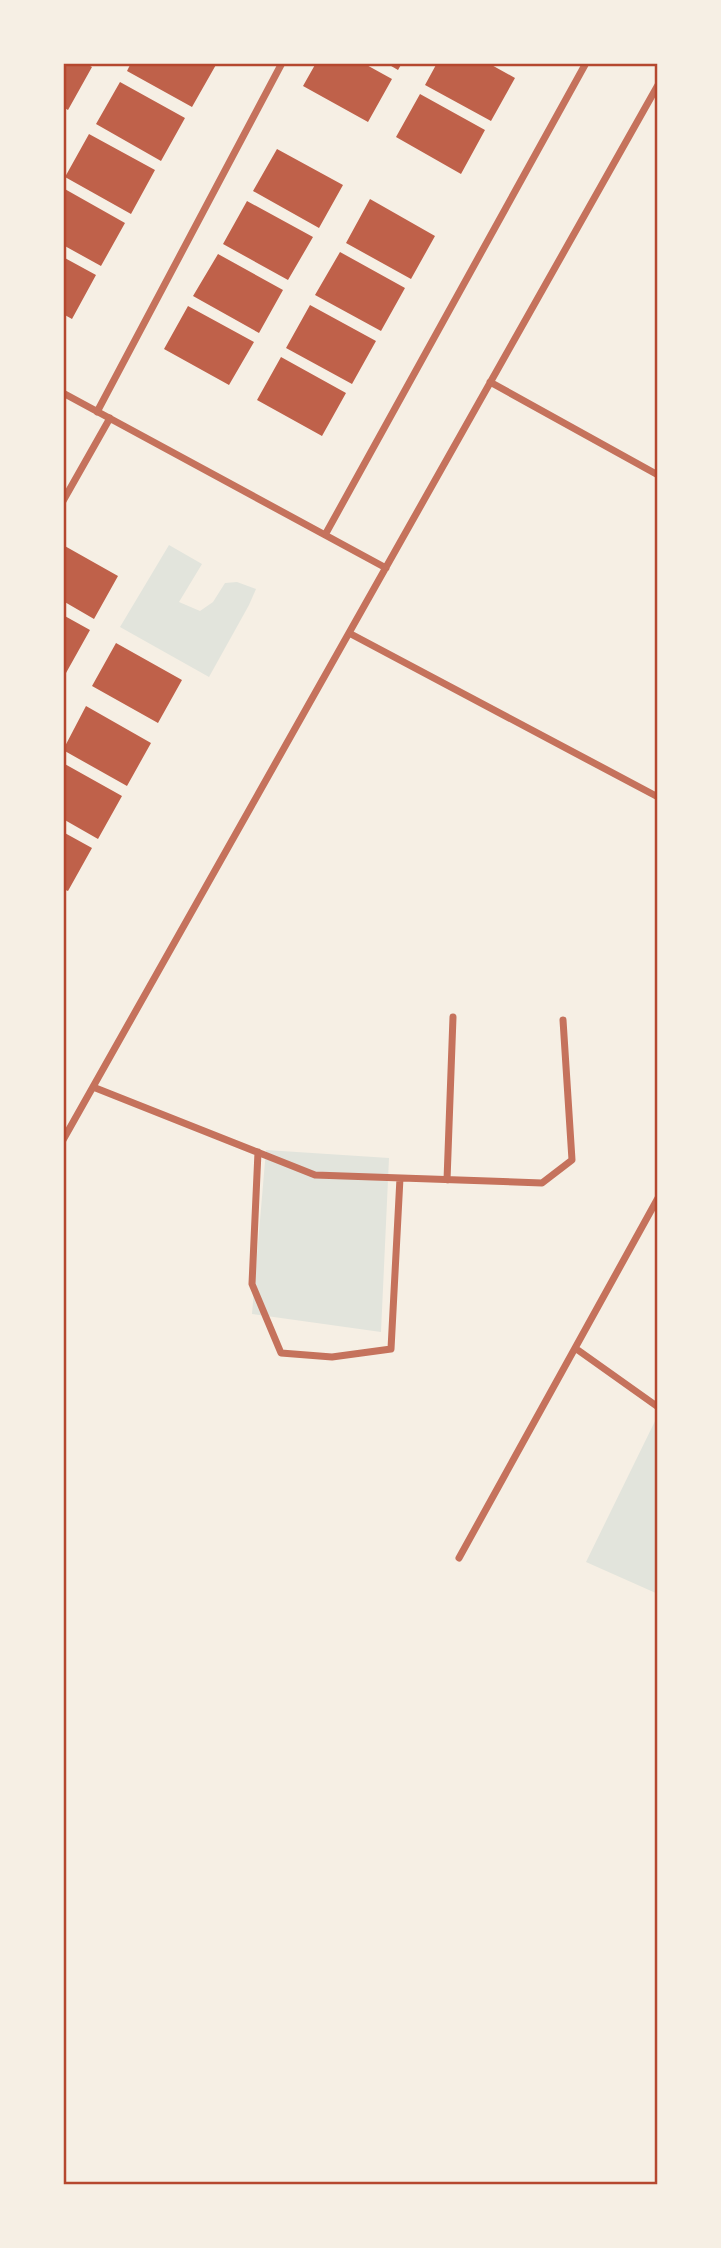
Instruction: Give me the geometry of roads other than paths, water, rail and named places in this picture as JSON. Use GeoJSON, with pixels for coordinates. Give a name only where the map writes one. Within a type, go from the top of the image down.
{"type":"FeatureCollection","features":[{"type":"Feature","properties":{"kind":"street"},"geometry":{"type":"LineString","coordinates":[[97,412],[282,63]]}},
{"type":"Feature","properties":{"kind":"street"},"geometry":{"type":"LineString","coordinates":[[325,535],[586,63]]}},
{"type":"Feature","properties":{"kind":"street"},"geometry":{"type":"LineString","coordinates":[[63,1140],[658,85]]}},
{"type":"Feature","properties":{"kind":"street"},"geometry":{"type":"LineString","coordinates":[[490,382],[658,475]]}},
{"type":"Feature","properties":{"kind":"street"},"geometry":{"type":"LineString","coordinates":[[63,393],[386,568]]}},
{"type":"Feature","properties":{"kind":"street"},"geometry":{"type":"LineString","coordinates":[[63,501],[110,418]]}},
{"type":"Feature","properties":{"kind":"street"},"geometry":{"type":"LineString","coordinates":[[349,633],[658,797]]}},
{"type":"Feature","properties":{"kind":"street"},"geometry":{"type":"LineString","coordinates":[[447,1180],[453,1017]]}},
{"type":"Feature","properties":{"kind":"street"},"geometry":{"type":"LineString","coordinates":[[93,1087],[315,1174],[542,1183],[572,1160],[563,1020]]}},
{"type":"Feature","properties":{"kind":"street"},"geometry":{"type":"LineString","coordinates":[[258,1152],[252,1284],[281,1353],[332,1356],[391,1349],[400,1178]]}},
{"type":"Feature","properties":{"kind":"street"},"geometry":{"type":"LineString","coordinates":[[459,1558],[658,1198]]}},
{"type":"Feature","properties":{"kind":"street"},"geometry":{"type":"LineString","coordinates":[[575,1348],[658,1407]]}}]}
